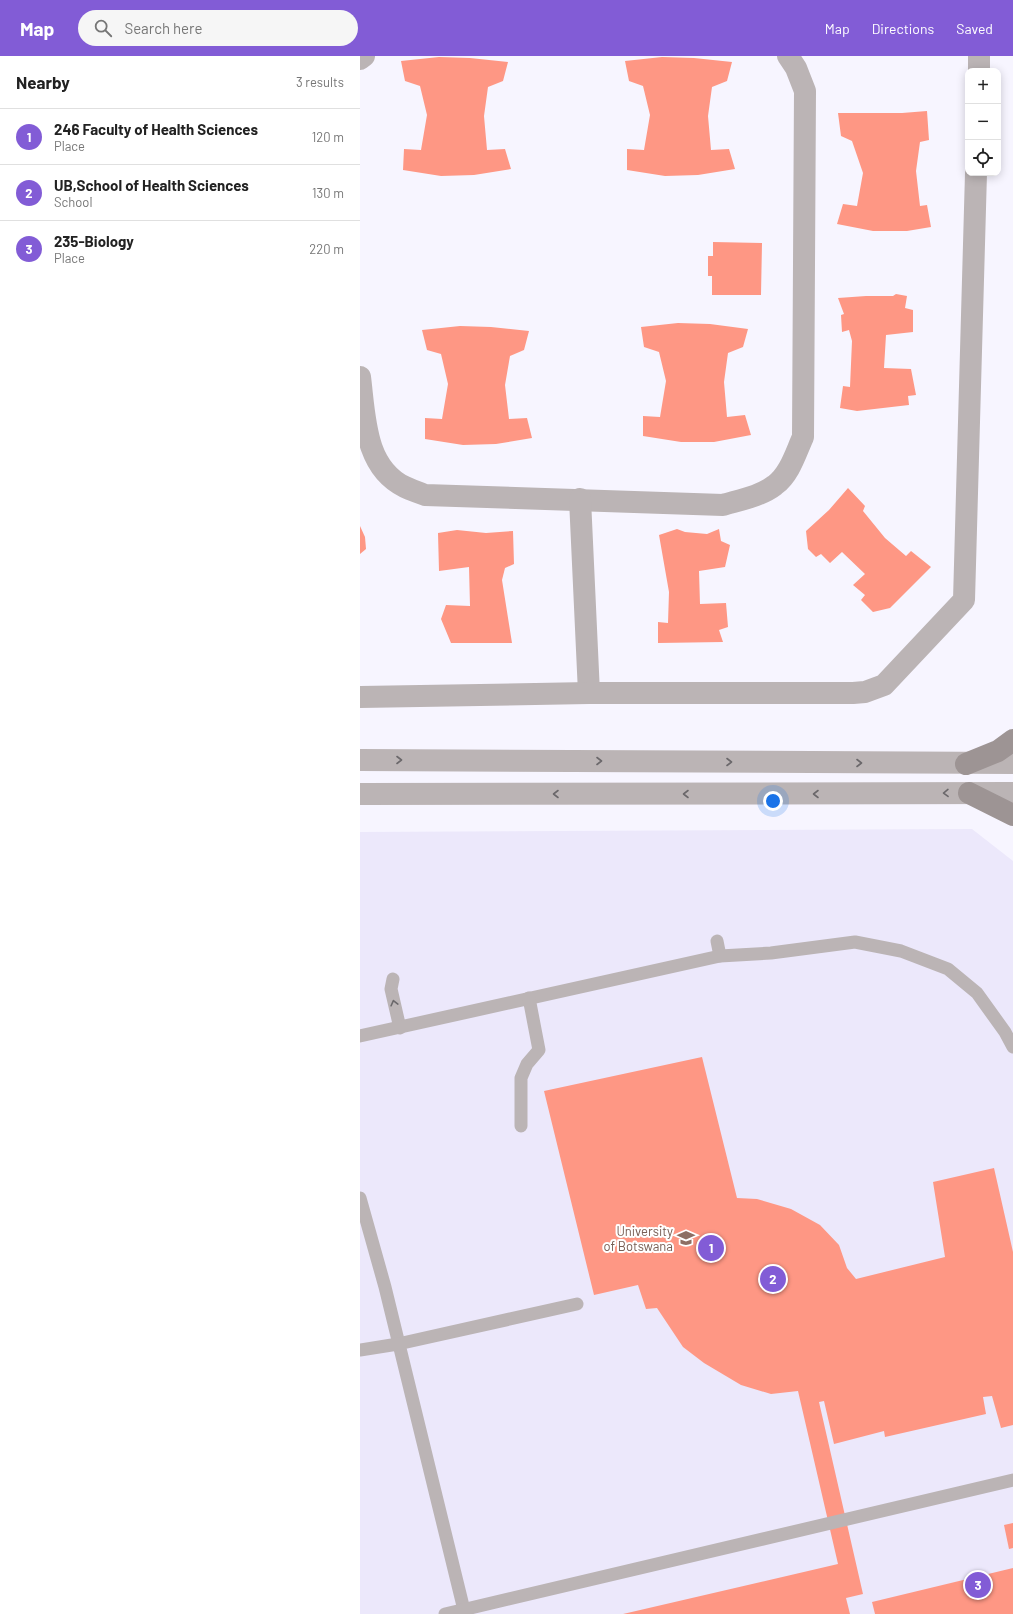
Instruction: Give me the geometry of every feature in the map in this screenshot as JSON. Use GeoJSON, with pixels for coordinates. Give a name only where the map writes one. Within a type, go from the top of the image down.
{"type":"FeatureCollection","features":[{"type":"Feature","properties":{"kind":"main road"},"geometry":{"type":"LineString","coordinates":[[966,764],[998,751],[1013,740]]}},
{"type":"Feature","properties":{"kind":"main road"},"geometry":{"type":"LineString","coordinates":[[969,793],[1013,815]]}},
{"type":"Feature","properties":{"kind":"street"},"geometry":{"type":"LineString","coordinates":[[360,60],[364,56]]}},
{"type":"Feature","properties":{"kind":"street"},"geometry":{"type":"LineString","coordinates":[[360,377],[367,433],[373,455],[387,474],[404,486],[425,495],[723,505],[752,496],[775,485],[789,468],[803,437],[805,91],[796,68],[788,56]]}},
{"type":"Feature","properties":{"kind":"street"},"geometry":{"type":"LineString","coordinates":[[979,56],[979,68]]}},
{"type":"Feature","properties":{"kind":"street"},"geometry":{"type":"LineString","coordinates":[[360,696],[865,692],[884,685],[961,604],[965,591],[976,176]]}},
{"type":"Feature","properties":{"kind":"street"},"geometry":{"type":"LineString","coordinates":[[580,500],[589,693]]}},
{"type":"Feature","properties":{"kind":"street"},"geometry":{"type":"LineString","coordinates":[[360,760],[966,764],[1013,763]]}},
{"type":"Feature","properties":{"kind":"street"},"geometry":{"type":"LineString","coordinates":[[360,794],[1013,793]]}},
{"type":"Feature","properties":{"kind":"lane"},"geometry":{"type":"LineString","coordinates":[[717,940],[720,956]]}},
{"type":"Feature","properties":{"kind":"lane"},"geometry":{"type":"LineString","coordinates":[[360,1036],[720,956],[771,953],[855,942],[902,951],[948,969],[977,993],[1005,1032],[1013,1047]]}},
{"type":"Feature","properties":{"kind":"lane"},"geometry":{"type":"LineString","coordinates":[[393,978],[390,989],[400,1028]]}},
{"type":"Feature","properties":{"kind":"lane"},"geometry":{"type":"LineString","coordinates":[[521,1126],[521,1078],[527,1064],[539,1050],[529,998]]}},
{"type":"Feature","properties":{"kind":"lane"},"geometry":{"type":"LineString","coordinates":[[360,1198],[377,1258],[435,1484],[464,1610]]}},
{"type":"Feature","properties":{"kind":"lane"},"geometry":{"type":"LineString","coordinates":[[360,1350],[398,1344],[577,1304]]}},
{"type":"Feature","properties":{"kind":"lane"},"geometry":{"type":"LineString","coordinates":[[446,1614],[1013,1480]]}},
{"type":"Feature","properties":{"kind":"shaded area","name":"University of Botswana"},"geometry":{"type":"Polygon","coordinates":[[[972,829],[1013,861],[1013,1614],[360,1614],[360,832],[972,829]]]}},
{"type":"Feature","properties":{"kind":"building"},"geometry":{"type":"Polygon","coordinates":[[[439,57],[470,58],[508,62],[503,81],[488,87],[484,116],[487,150],[505,149],[511,169],[474,175],[441,176],[403,170],[404,149],[421,150],[427,115],[420,86],[405,81],[401,61],[439,57]]]}},
{"type":"Feature","properties":{"kind":"building"},"geometry":{"type":"Polygon","coordinates":[[[662,57],[694,58],[732,62],[727,81],[712,87],[708,116],[711,150],[729,149],[735,169],[698,175],[665,176],[627,170],[627,149],[644,150],[650,115],[643,86],[629,81],[625,61],[662,57]]]}},
{"type":"Feature","properties":{"kind":"building"},"geometry":{"type":"Polygon","coordinates":[[[927,111],[929,140],[920,142],[916,171],[920,206],[927,205],[931,227],[907,231],[873,231],[837,224],[843,204],[857,206],[863,173],[852,141],[841,136],[838,113],[902,113],[927,111]]]}},
{"type":"Feature","properties":{"kind":"building"},"geometry":{"type":"Polygon","coordinates":[[[713,242],[762,243],[761,295],[712,295],[712,276],[708,276],[708,256],[713,256],[713,242]]]}},
{"type":"Feature","properties":{"kind":"building"},"geometry":{"type":"Polygon","coordinates":[[[896,294],[907,296],[905,308],[913,310],[913,332],[886,335],[884,368],[911,369],[916,395],[908,396],[909,405],[857,411],[840,408],[843,386],[850,387],[852,341],[849,330],[842,332],[841,315],[844,314],[838,298],[893,296],[896,294]]]}},
{"type":"Feature","properties":{"kind":"building"},"geometry":{"type":"Polygon","coordinates":[[[678,323],[710,324],[748,329],[743,347],[728,353],[724,382],[727,417],[745,415],[751,435],[714,442],[681,442],[643,436],[643,416],[660,417],[666,381],[659,352],[644,347],[641,327],[678,323]]]}},
{"type":"Feature","properties":{"kind":"building"},"geometry":{"type":"Polygon","coordinates":[[[460,326],[491,327],[529,331],[524,350],[510,356],[505,385],[509,419],[527,418],[532,438],[496,444],[463,445],[425,439],[425,418],[442,419],[448,384],[441,354],[427,350],[422,330],[460,326]]]}},
{"type":"Feature","properties":{"kind":"building"},"geometry":{"type":"Polygon","coordinates":[[[848,488],[865,506],[863,511],[885,538],[906,556],[911,551],[931,567],[890,608],[873,612],[861,600],[865,595],[853,585],[865,574],[842,552],[830,563],[821,554],[816,557],[808,549],[806,531],[829,510],[848,488]]]}},
{"type":"Feature","properties":{"kind":"building"},"geometry":{"type":"Polygon","coordinates":[[[360,526],[365,537],[366,549],[360,554],[360,526]]]}},
{"type":"Feature","properties":{"kind":"building"},"geometry":{"type":"Polygon","coordinates":[[[677,529],[685,532],[707,534],[719,529],[721,541],[730,545],[725,567],[699,571],[700,604],[726,603],[728,627],[719,630],[723,642],[658,643],[658,622],[668,623],[669,592],[659,535],[677,529]]]}},
{"type":"Feature","properties":{"kind":"building"},"geometry":{"type":"Polygon","coordinates":[[[457,530],[486,533],[513,531],[514,564],[505,568],[502,580],[512,643],[451,643],[441,619],[446,605],[470,606],[469,567],[439,571],[438,533],[457,530]]]}},
{"type":"Feature","properties":{"kind":"building"},"geometry":{"type":"Polygon","coordinates":[[[702,1057],[737,1198],[757,1199],[791,1209],[820,1225],[839,1245],[847,1268],[856,1279],[945,1257],[933,1182],[994,1168],[1013,1252],[1013,1425],[1001,1428],[992,1396],[983,1397],[986,1414],[885,1437],[884,1431],[834,1444],[824,1401],[819,1402],[863,1594],[846,1598],[850,1614],[623,1614],[838,1564],[798,1391],[771,1394],[741,1385],[704,1363],[683,1347],[657,1308],[646,1309],[638,1285],[594,1295],[544,1091],[702,1057]]]}},
{"type":"Feature","properties":{"kind":"building"},"geometry":{"type":"Polygon","coordinates":[[[1013,1523],[1013,1548],[1009,1549],[1004,1525],[1013,1523]]]}},
{"type":"Feature","properties":{"kind":"building"},"geometry":{"type":"Polygon","coordinates":[[[1013,1568],[1013,1614],[875,1614],[872,1602],[1013,1568]]]}},
{"type":"Feature","properties":{"kind":"place","name":"University of Botswana"},"geometry":{"type":"Point","coordinates":[686,1238]}},
{"type":"Feature","properties":{"kind":"place","name":"246 Faculty of Health Sciences"},"geometry":{"type":"Point","coordinates":[711,1248]}},
{"type":"Feature","properties":{"kind":"place","name":"UB,School of Health Sciences"},"geometry":{"type":"Point","coordinates":[773,1279]}},
{"type":"Feature","properties":{"kind":"place","name":"235-Biology"},"geometry":{"type":"Point","coordinates":[978,1585]}}]}
